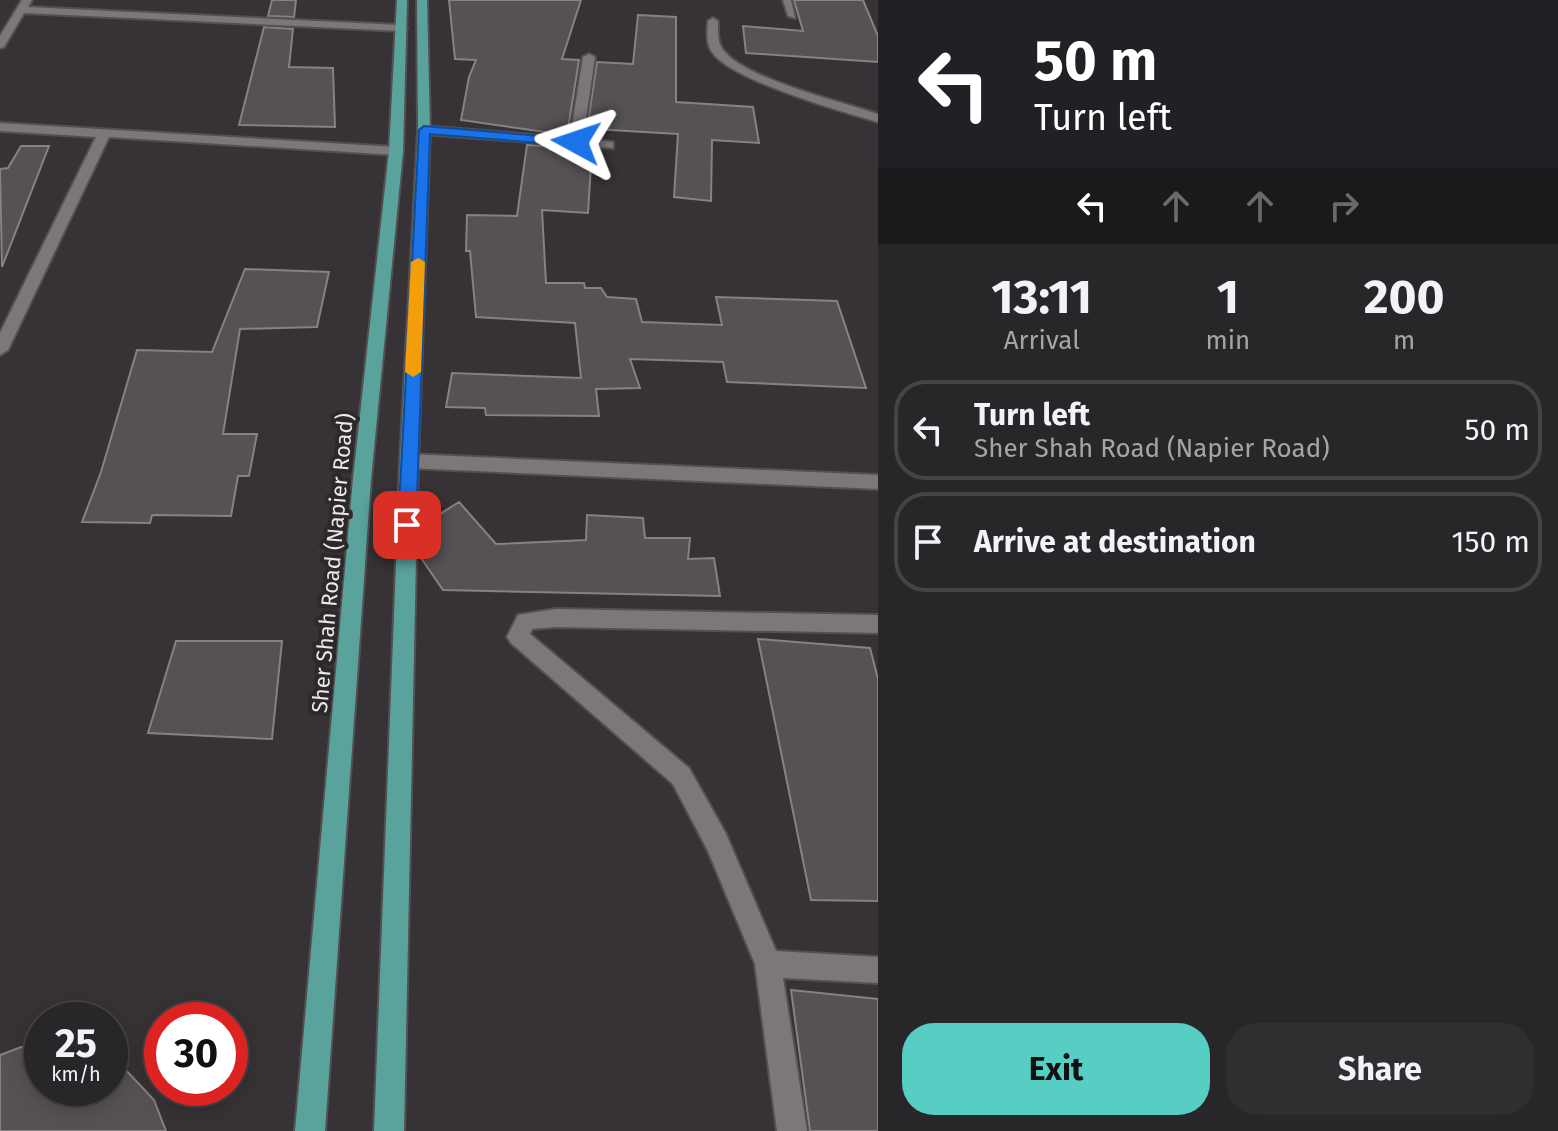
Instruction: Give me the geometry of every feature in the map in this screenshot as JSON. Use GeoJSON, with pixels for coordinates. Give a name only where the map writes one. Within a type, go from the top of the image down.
{"type":"FeatureCollection","features":[{"type":"Feature","properties":{"kind":"main road","name":"Sher Shah Road (Napier Road)"},"geometry":{"type":"LineString","coordinates":[[310,1131],[362,479],[396,151],[402,0]]}},
{"type":"Feature","properties":{"kind":"main road"},"geometry":{"type":"LineString","coordinates":[[389,1131],[409,461],[424,130],[422,0]]}},
{"type":"Feature","properties":{"kind":"street"},"geometry":{"type":"LineString","coordinates":[[0,45],[24,5],[206,13],[401,28]]}},
{"type":"Feature","properties":{"kind":"street"},"geometry":{"type":"LineString","coordinates":[[713,21],[715,46],[719,54],[740,69],[878,118]]}},
{"type":"Feature","properties":{"kind":"street"},"geometry":{"type":"LineString","coordinates":[[576,142],[589,57]]}},
{"type":"Feature","properties":{"kind":"street"},"geometry":{"type":"LineString","coordinates":[[0,127],[396,151]]}},
{"type":"Feature","properties":{"kind":"street"},"geometry":{"type":"LineString","coordinates":[[424,130],[608,145]]}},
{"type":"Feature","properties":{"kind":"street"},"geometry":{"type":"LineString","coordinates":[[0,350],[105,132]]}},
{"type":"Feature","properties":{"kind":"street"},"geometry":{"type":"LineString","coordinates":[[409,461],[878,482]]}},
{"type":"Feature","properties":{"kind":"street"},"geometry":{"type":"LineString","coordinates":[[792,1131],[768,964],[717,843],[681,776],[518,637],[525,621],[556,618],[878,624]]}},
{"type":"Feature","properties":{"kind":"street"},"geometry":{"type":"LineString","coordinates":[[768,964],[878,970]]}},
{"type":"Feature","properties":{"kind":"lane"},"geometry":{"type":"LineString","coordinates":[[787,0],[792,16]]}},
{"type":"Feature","properties":{"kind":"building"},"geometry":{"type":"Polygon","coordinates":[[[272,0],[296,0],[294,17],[268,16],[272,0]]]}},
{"type":"Feature","properties":{"kind":"building"},"geometry":{"type":"Polygon","coordinates":[[[449,0],[581,0],[562,59],[579,60],[567,135],[461,120],[469,77],[476,60],[455,59],[449,0]]]}},
{"type":"Feature","properties":{"kind":"building"},"geometry":{"type":"Polygon","coordinates":[[[794,0],[863,0],[878,36],[878,62],[746,53],[743,26],[803,31],[794,0]]]}},
{"type":"Feature","properties":{"kind":"building"},"geometry":{"type":"Polygon","coordinates":[[[638,15],[676,17],[676,102],[753,107],[759,143],[712,140],[711,201],[674,197],[678,134],[593,129],[592,137],[586,136],[597,62],[633,64],[638,15]]]}},
{"type":"Feature","properties":{"kind":"building"},"geometry":{"type":"Polygon","coordinates":[[[264,27],[293,29],[289,67],[333,68],[335,127],[239,125],[264,27]]]}},
{"type":"Feature","properties":{"kind":"building"},"geometry":{"type":"Polygon","coordinates":[[[527,145],[592,149],[588,213],[542,210],[546,283],[584,283],[585,288],[601,288],[607,297],[636,299],[642,322],[722,325],[716,297],[837,301],[866,388],[727,382],[723,362],[630,359],[640,388],[596,389],[599,416],[486,415],[485,408],[446,407],[452,373],[581,378],[575,323],[476,317],[470,251],[466,251],[467,215],[517,216],[527,145]]]}},
{"type":"Feature","properties":{"kind":"building"},"geometry":{"type":"Polygon","coordinates":[[[21,146],[49,146],[2,267],[0,169],[8,168],[21,146]]]}},
{"type":"Feature","properties":{"kind":"building"},"geometry":{"type":"Polygon","coordinates":[[[245,269],[329,272],[317,327],[240,329],[223,434],[257,434],[249,476],[238,476],[231,516],[152,515],[150,523],[82,522],[101,472],[137,350],[212,352],[245,269]]]}},
{"type":"Feature","properties":{"kind":"building"},"geometry":{"type":"Polygon","coordinates":[[[459,502],[496,544],[586,540],[587,515],[643,518],[645,538],[690,538],[688,559],[714,558],[720,596],[443,590],[419,555],[432,519],[459,502]]]}},
{"type":"Feature","properties":{"kind":"building"},"geometry":{"type":"Polygon","coordinates":[[[758,639],[870,648],[878,679],[878,901],[811,900],[758,639]]]}},
{"type":"Feature","properties":{"kind":"building"},"geometry":{"type":"Polygon","coordinates":[[[176,641],[282,641],[272,739],[148,733],[176,641]]]}},
{"type":"Feature","properties":{"kind":"building"},"geometry":{"type":"Polygon","coordinates":[[[791,990],[878,999],[878,1131],[810,1131],[791,990]]]}},
{"type":"Feature","properties":{"kind":"building"},"geometry":{"type":"Polygon","coordinates":[[[24,1047],[24,1106],[128,1106],[128,1072],[144,1089],[144,1106],[156,1106],[166,1131],[0,1131],[0,1055],[24,1047]]]}},
{"type":"Feature","properties":{"kind":"slow traffic"},"geometry":{"type":"LineString","coordinates":[[413,372],[418,262]]}},
{"type":"Feature","properties":{"kind":"route"},"geometry":{"type":"LineString","coordinates":[[407,525],[424,130],[576,142]]}}]}
